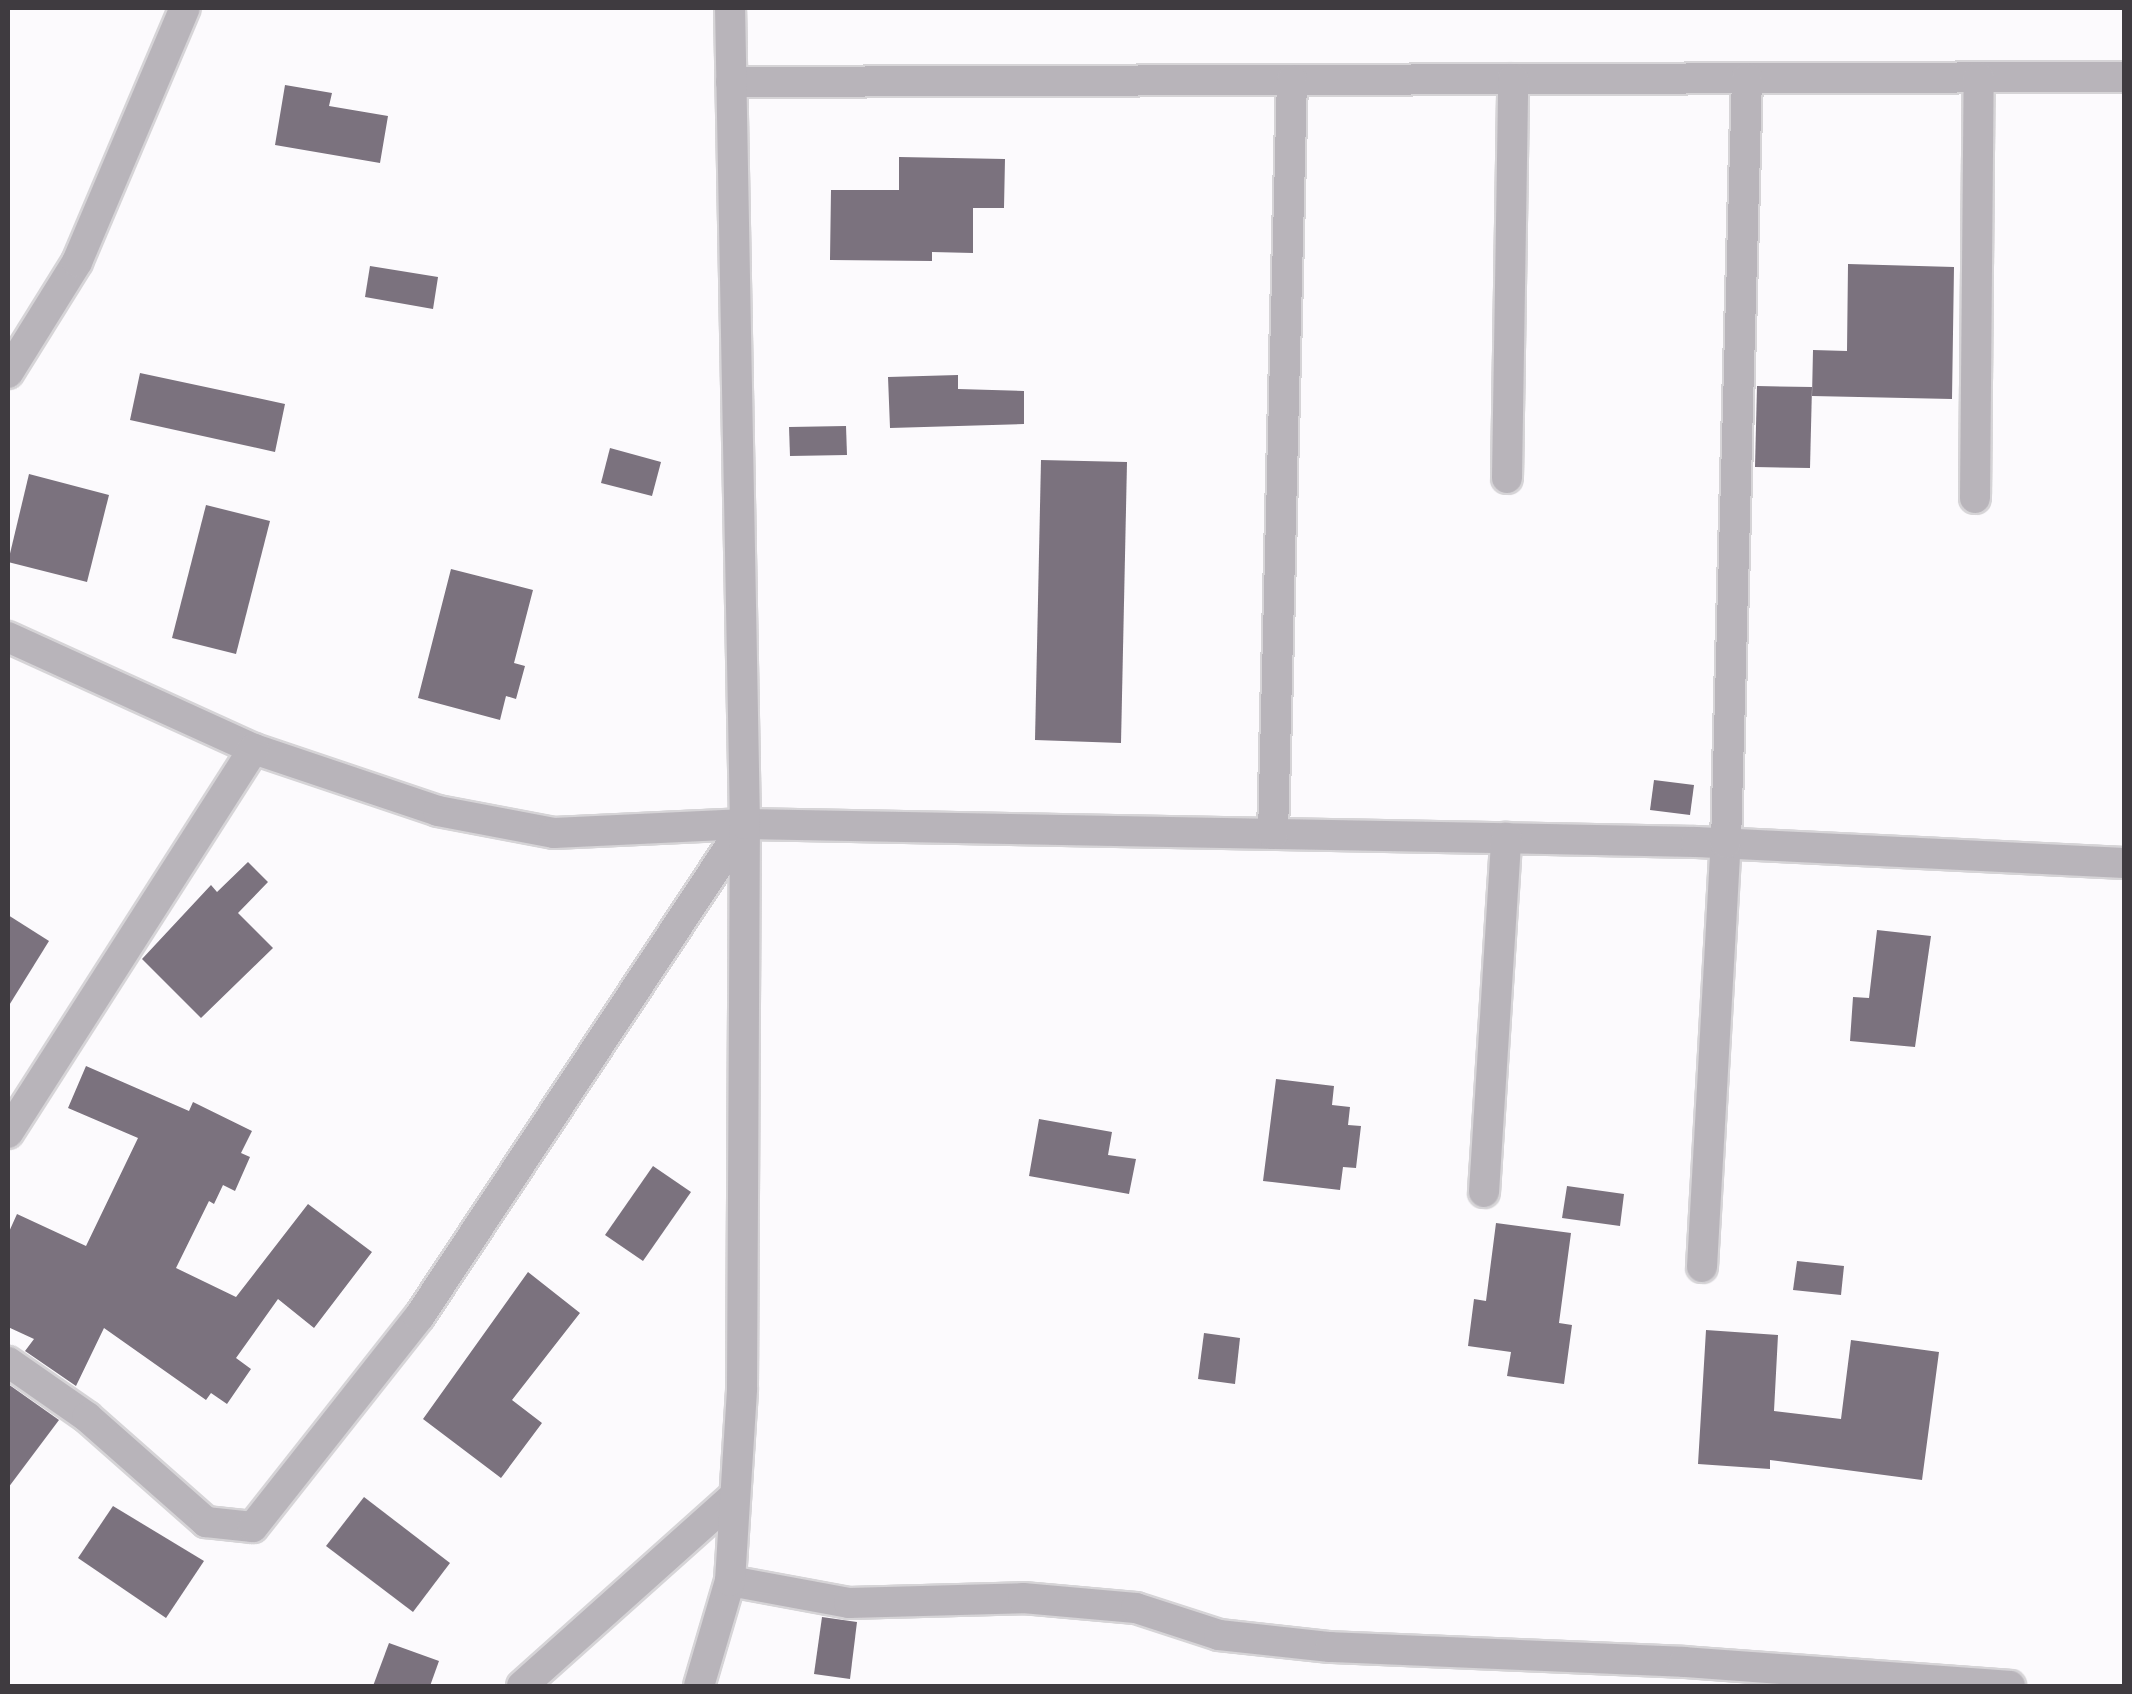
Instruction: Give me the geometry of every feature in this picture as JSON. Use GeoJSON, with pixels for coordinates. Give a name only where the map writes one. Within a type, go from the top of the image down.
{"type":"FeatureCollection","features":[{"type":"Feature","properties":{"kind":"street"},"geometry":{"type":"LineString","coordinates":[[8,373],[77,262],[185,8]]}},
{"type":"Feature","properties":{"kind":"street"},"geometry":{"type":"LineString","coordinates":[[699,1686],[730,1580],[732,1498],[742,1388],[745,824],[730,8]]}},
{"type":"Feature","properties":{"kind":"street"},"geometry":{"type":"LineString","coordinates":[[731,82],[2124,76]]}},
{"type":"Feature","properties":{"kind":"street"},"geometry":{"type":"LineString","coordinates":[[1975,498],[1979,77]]}},
{"type":"Feature","properties":{"kind":"street"},"geometry":{"type":"LineString","coordinates":[[1702,1266],[1726,843],[1747,78]]}},
{"type":"Feature","properties":{"kind":"street"},"geometry":{"type":"LineString","coordinates":[[1506,478],[1513,79]]}},
{"type":"Feature","properties":{"kind":"street"},"geometry":{"type":"LineString","coordinates":[[1273,834],[1292,80]]}},
{"type":"Feature","properties":{"kind":"street"},"geometry":{"type":"LineString","coordinates":[[8,637],[254,749],[438,811],[554,833],[745,824],[1506,838],[1726,843],[2124,863]]}},
{"type":"Feature","properties":{"kind":"street"},"geometry":{"type":"LineString","coordinates":[[8,1133],[254,749]]}},
{"type":"Feature","properties":{"kind":"street"},"geometry":{"type":"LineString","coordinates":[[8,1362],[86,1417],[206,1522],[253,1528],[419,1317],[745,824]]}},
{"type":"Feature","properties":{"kind":"street"},"geometry":{"type":"LineString","coordinates":[[1484,1192],[1506,838]]}},
{"type":"Feature","properties":{"kind":"street"},"geometry":{"type":"LineString","coordinates":[[522,1686],[732,1498]]}},
{"type":"Feature","properties":{"kind":"street"},"geometry":{"type":"LineString","coordinates":[[730,1580],[849,1603],[1022,1598],[1136,1608],[1219,1635],[1330,1646],[1684,1662],[2010,1686]]}},
{"type":"Feature","properties":{"kind":"building"},"geometry":{"type":"Polygon","coordinates":[[[285,85],[332,93],[329,106],[388,116],[380,163],[275,145],[285,85]]]}},
{"type":"Feature","properties":{"kind":"building"},"geometry":{"type":"Polygon","coordinates":[[[899,157],[1005,159],[1004,208],[973,208],[973,253],[932,252],[932,261],[830,260],[831,190],[899,190],[899,157]]]}},
{"type":"Feature","properties":{"kind":"building"},"geometry":{"type":"Polygon","coordinates":[[[1848,264],[1954,267],[1952,399],[1812,396],[1813,350],[1847,351],[1848,264]]]}},
{"type":"Feature","properties":{"kind":"building"},"geometry":{"type":"Polygon","coordinates":[[[370,266],[438,277],[433,309],[365,297],[370,266]]]}},
{"type":"Feature","properties":{"kind":"building"},"geometry":{"type":"Polygon","coordinates":[[[140,373],[285,404],[275,452],[130,420],[140,373]]]}},
{"type":"Feature","properties":{"kind":"building"},"geometry":{"type":"Polygon","coordinates":[[[958,375],[958,389],[1024,391],[1024,424],[890,428],[888,377],[958,375]]]}},
{"type":"Feature","properties":{"kind":"building"},"geometry":{"type":"Polygon","coordinates":[[[1757,386],[1812,387],[1810,468],[1755,467],[1757,386]]]}},
{"type":"Feature","properties":{"kind":"building"},"geometry":{"type":"Polygon","coordinates":[[[846,426],[847,455],[790,456],[789,427],[846,426]]]}},
{"type":"Feature","properties":{"kind":"building"},"geometry":{"type":"Polygon","coordinates":[[[610,448],[661,462],[652,496],[601,483],[610,448]]]}},
{"type":"Feature","properties":{"kind":"building"},"geometry":{"type":"Polygon","coordinates":[[[1041,460],[1127,462],[1121,743],[1035,740],[1041,460]]]}},
{"type":"Feature","properties":{"kind":"building"},"geometry":{"type":"Polygon","coordinates":[[[29,474],[109,495],[87,582],[8,562],[29,474]]]}},
{"type":"Feature","properties":{"kind":"building"},"geometry":{"type":"Polygon","coordinates":[[[206,505],[270,521],[236,654],[172,638],[206,505]]]}},
{"type":"Feature","properties":{"kind":"building"},"geometry":{"type":"Polygon","coordinates":[[[451,569],[533,590],[514,663],[525,666],[516,699],[506,696],[500,720],[418,698],[451,569]]]}},
{"type":"Feature","properties":{"kind":"building"},"geometry":{"type":"Polygon","coordinates":[[[1654,780],[1694,785],[1690,815],[1650,810],[1654,780]]]}},
{"type":"Feature","properties":{"kind":"building"},"geometry":{"type":"Polygon","coordinates":[[[248,862],[268,882],[238,913],[273,948],[201,1018],[142,959],[211,885],[217,892],[248,862]]]}},
{"type":"Feature","properties":{"kind":"building"},"geometry":{"type":"Polygon","coordinates":[[[8,915],[49,941],[8,1007],[8,915]]]}},
{"type":"Feature","properties":{"kind":"building"},"geometry":{"type":"Polygon","coordinates":[[[1877,930],[1931,936],[1915,1047],[1850,1041],[1853,997],[1869,998],[1877,930]]]}},
{"type":"Feature","properties":{"kind":"building"},"geometry":{"type":"Polygon","coordinates":[[[86,1066],[189,1111],[193,1102],[252,1131],[241,1153],[250,1157],[235,1191],[223,1185],[214,1204],[209,1201],[176,1268],[236,1297],[308,1204],[372,1252],[314,1328],[278,1299],[236,1358],[251,1369],[227,1404],[211,1393],[206,1400],[104,1328],[76,1386],[25,1351],[34,1339],[8,1327],[8,1234],[17,1214],[86,1246],[138,1138],[68,1108],[86,1066]]]}},
{"type":"Feature","properties":{"kind":"building"},"geometry":{"type":"Polygon","coordinates":[[[1276,1079],[1334,1086],[1332,1105],[1350,1107],[1348,1125],[1361,1126],[1356,1168],[1343,1167],[1340,1190],[1263,1181],[1276,1079]]]}},
{"type":"Feature","properties":{"kind":"building"},"geometry":{"type":"Polygon","coordinates":[[[1039,1119],[1112,1132],[1108,1155],[1136,1159],[1129,1194],[1029,1176],[1039,1119]]]}},
{"type":"Feature","properties":{"kind":"building"},"geometry":{"type":"Polygon","coordinates":[[[653,1166],[691,1192],[643,1261],[605,1235],[653,1166]]]}},
{"type":"Feature","properties":{"kind":"building"},"geometry":{"type":"Polygon","coordinates":[[[1567,1186],[1624,1194],[1620,1226],[1562,1218],[1567,1186]]]}},
{"type":"Feature","properties":{"kind":"building"},"geometry":{"type":"Polygon","coordinates":[[[1496,1223],[1571,1233],[1559,1323],[1572,1325],[1564,1384],[1507,1376],[1511,1352],[1468,1346],[1474,1299],[1486,1301],[1496,1223]]]}},
{"type":"Feature","properties":{"kind":"building"},"geometry":{"type":"Polygon","coordinates":[[[1797,1261],[1844,1266],[1841,1295],[1793,1290],[1797,1261]]]}},
{"type":"Feature","properties":{"kind":"building"},"geometry":{"type":"Polygon","coordinates":[[[528,1272],[580,1313],[512,1400],[542,1423],[501,1478],[423,1419],[528,1272]]]}},
{"type":"Feature","properties":{"kind":"building"},"geometry":{"type":"Polygon","coordinates":[[[1706,1330],[1778,1335],[1774,1411],[1841,1419],[1851,1340],[1939,1352],[1922,1480],[1770,1460],[1770,1469],[1698,1464],[1706,1330]]]}},
{"type":"Feature","properties":{"kind":"building"},"geometry":{"type":"Polygon","coordinates":[[[1204,1333],[1240,1338],[1235,1384],[1198,1379],[1204,1333]]]}},
{"type":"Feature","properties":{"kind":"building"},"geometry":{"type":"Polygon","coordinates":[[[8,1384],[59,1420],[8,1488],[8,1384]]]}},
{"type":"Feature","properties":{"kind":"building"},"geometry":{"type":"Polygon","coordinates":[[[364,1497],[450,1563],[413,1612],[326,1546],[364,1497]]]}},
{"type":"Feature","properties":{"kind":"building"},"geometry":{"type":"Polygon","coordinates":[[[113,1506],[204,1561],[166,1618],[78,1558],[113,1506]]]}},
{"type":"Feature","properties":{"kind":"building"},"geometry":{"type":"Polygon","coordinates":[[[822,1617],[857,1622],[850,1679],[814,1674],[822,1617]]]}},
{"type":"Feature","properties":{"kind":"building"},"geometry":{"type":"Polygon","coordinates":[[[389,1643],[439,1661],[430,1686],[373,1686],[389,1643]]]}}]}
